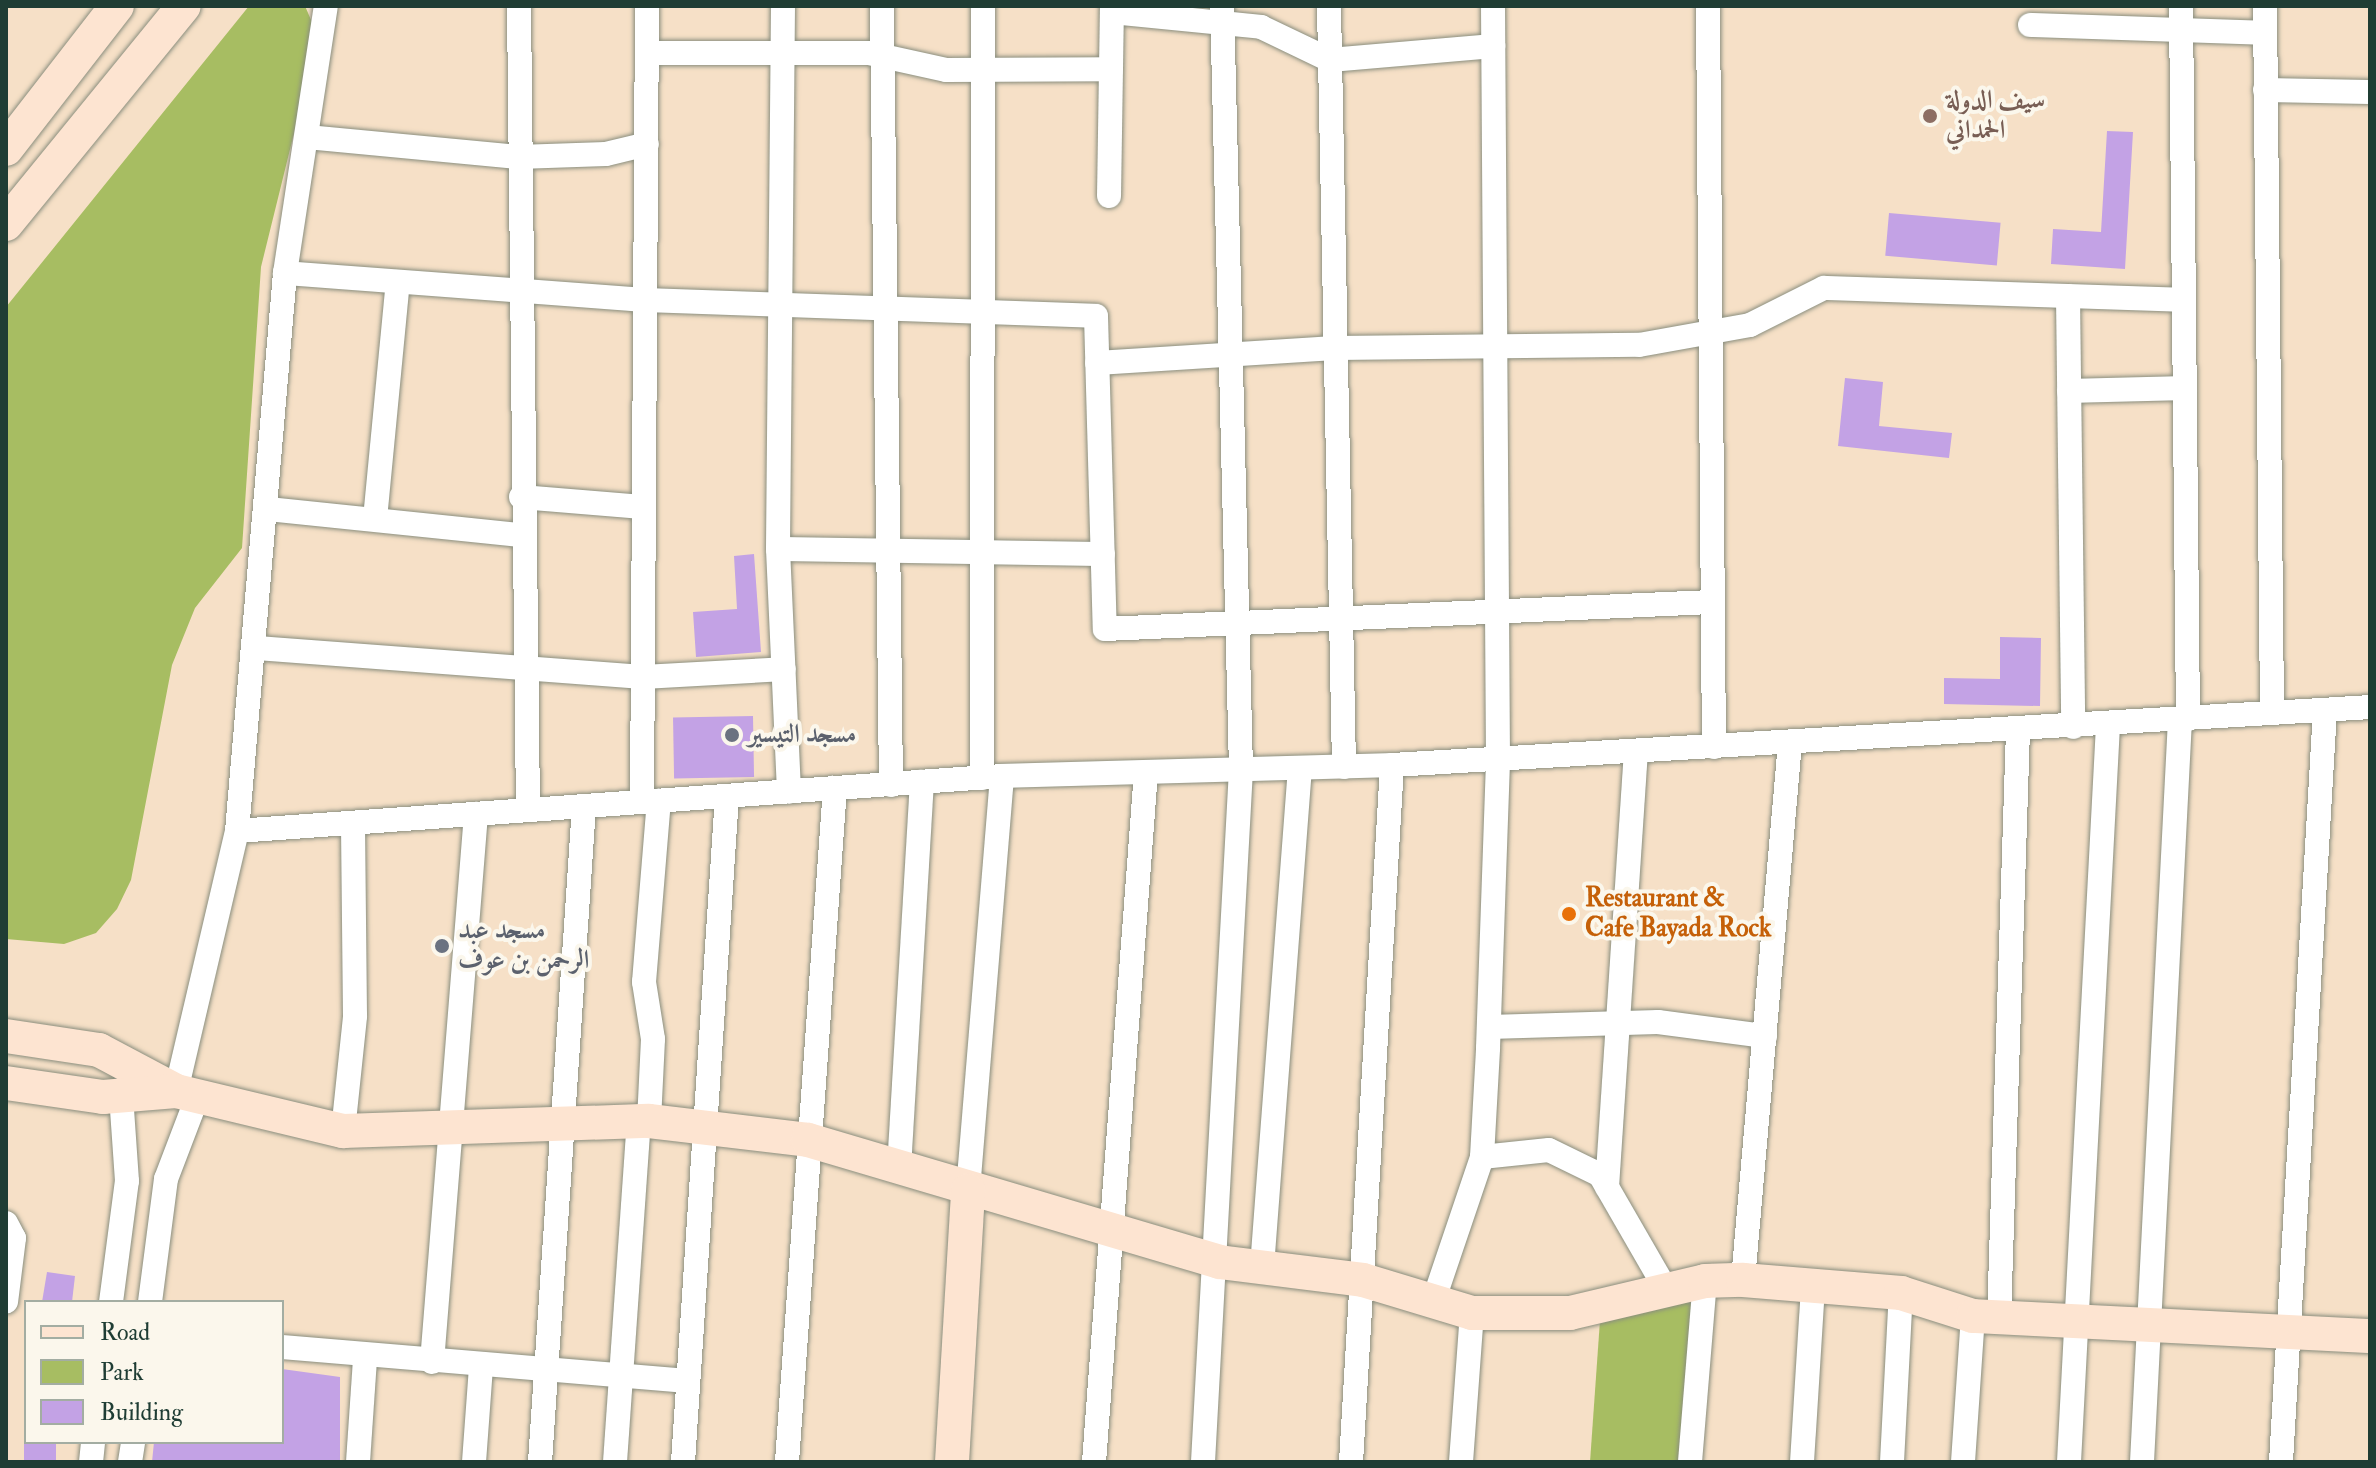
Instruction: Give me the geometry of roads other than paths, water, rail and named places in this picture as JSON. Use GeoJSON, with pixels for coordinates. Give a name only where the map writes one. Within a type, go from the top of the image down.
{"type":"FeatureCollection","features":[{"type":"Feature","properties":{"kind":"main road"},"geometry":{"type":"LineString","coordinates":[[6,149],[117,6]]}},
{"type":"Feature","properties":{"kind":"main road"},"geometry":{"type":"LineString","coordinates":[[6,224],[184,6]]}},
{"type":"Feature","properties":{"kind":"main road"},"geometry":{"type":"LineString","coordinates":[[6,1036],[99,1050],[186,1095]]}},
{"type":"Feature","properties":{"kind":"main road"},"geometry":{"type":"LineString","coordinates":[[6,1083],[121,1096],[186,1095],[343,1131],[452,1132],[644,1121],[808,1140],[1114,1234],[1219,1262],[1363,1280],[1472,1313],[1570,1313],[1705,1281],[1743,1280],[1901,1293],[1986,1317],[2370,1336]]}},
{"type":"Feature","properties":{"kind":"main road"},"geometry":{"type":"LineString","coordinates":[[952,1462],[968,1190]]}},
{"type":"Feature","properties":{"kind":"street"},"geometry":{"type":"LineString","coordinates":[[150,1300],[166,1179],[186,1095],[237,831],[257,648],[285,273],[326,6]]}},
{"type":"Feature","properties":{"kind":"street"},"geometry":{"type":"LineString","coordinates":[[519,6],[521,535],[528,810]]}},
{"type":"Feature","properties":{"kind":"street"},"geometry":{"type":"LineString","coordinates":[[615,1462],[653,1039],[644,982],[651,802],[643,677],[647,6]]}},
{"type":"Feature","properties":{"kind":"street"},"geometry":{"type":"LineString","coordinates":[[783,6],[778,549],[789,792]]}},
{"type":"Feature","properties":{"kind":"street"},"geometry":{"type":"LineString","coordinates":[[882,6],[891,785]]}},
{"type":"Feature","properties":{"kind":"street"},"geometry":{"type":"LineString","coordinates":[[968,1190],[992,777],[983,6]]}},
{"type":"Feature","properties":{"kind":"street"},"geometry":{"type":"LineString","coordinates":[[1329,6],[1344,767]]}},
{"type":"Feature","properties":{"kind":"street"},"geometry":{"type":"LineString","coordinates":[[1433,1302],[1482,1157],[1489,1027],[1498,759],[1498,346],[1493,6]]}},
{"type":"Feature","properties":{"kind":"street"},"geometry":{"type":"LineString","coordinates":[[1708,6],[1714,333],[1714,747]]}},
{"type":"Feature","properties":{"kind":"street"},"geometry":{"type":"LineString","coordinates":[[2142,1462],[2184,719],[2181,6]]}},
{"type":"Feature","properties":{"kind":"street"},"geometry":{"type":"LineString","coordinates":[[2265,6],[2272,713]]}},
{"type":"Feature","properties":{"kind":"street"},"geometry":{"type":"LineString","coordinates":[[1109,196],[1112,9],[1223,15],[1261,27],[1330,60],[1493,46]]}},
{"type":"Feature","properties":{"kind":"street"},"geometry":{"type":"LineString","coordinates":[[1203,1462],[1219,1262],[1241,770],[1232,622],[1223,15]]}},
{"type":"Feature","properties":{"kind":"street"},"geometry":{"type":"LineString","coordinates":[[2030,25],[2265,33]]}},
{"type":"Feature","properties":{"kind":"street"},"geometry":{"type":"LineString","coordinates":[[649,53],[783,51],[984,69],[1111,69]]}},
{"type":"Feature","properties":{"kind":"street"},"geometry":{"type":"LineString","coordinates":[[2265,90],[2370,92]]}},
{"type":"Feature","properties":{"kind":"street"},"geometry":{"type":"LineString","coordinates":[[307,137],[518,157],[606,154],[647,144]]}},
{"type":"Feature","properties":{"kind":"street"},"geometry":{"type":"LineString","coordinates":[[285,273],[643,300],[1096,316],[1105,629],[1232,622],[1341,622],[1712,602]]}},
{"type":"Feature","properties":{"kind":"street"},"geometry":{"type":"LineString","coordinates":[[375,519],[398,282]]}},
{"type":"Feature","properties":{"kind":"street"},"geometry":{"type":"LineString","coordinates":[[1097,363],[1335,348],[1639,345],[1750,325],[1824,288],[2184,300]]}},
{"type":"Feature","properties":{"kind":"street"},"geometry":{"type":"LineString","coordinates":[[2068,296],[2073,727]]}},
{"type":"Feature","properties":{"kind":"street"},"geometry":{"type":"LineString","coordinates":[[2069,391],[2185,388]]}},
{"type":"Feature","properties":{"kind":"street"},"geometry":{"type":"LineString","coordinates":[[521,497],[643,507]]}},
{"type":"Feature","properties":{"kind":"street"},"geometry":{"type":"LineString","coordinates":[[268,509],[521,535]]}},
{"type":"Feature","properties":{"kind":"street"},"geometry":{"type":"LineString","coordinates":[[778,549],[1103,554]]}},
{"type":"Feature","properties":{"kind":"street"},"geometry":{"type":"LineString","coordinates":[[257,648],[643,677],[784,669]]}},
{"type":"Feature","properties":{"kind":"street"},"geometry":{"type":"LineString","coordinates":[[237,831],[992,777],[1392,765],[2370,707]]}},
{"type":"Feature","properties":{"kind":"street"},"geometry":{"type":"LineString","coordinates":[[2281,1462],[2325,710]]}},
{"type":"Feature","properties":{"kind":"street"},"geometry":{"type":"LineString","coordinates":[[2069,1462],[2108,724]]}},
{"type":"Feature","properties":{"kind":"street"},"geometry":{"type":"LineString","coordinates":[[1963,1462],[1986,1317],[2018,730]]}},
{"type":"Feature","properties":{"kind":"street"},"geometry":{"type":"LineString","coordinates":[[1743,1280],[1790,743]]}},
{"type":"Feature","properties":{"kind":"street"},"geometry":{"type":"LineString","coordinates":[[1607,1187],[1621,1023],[1636,752]]}},
{"type":"Feature","properties":{"kind":"street"},"geometry":{"type":"LineString","coordinates":[[1351,1462],[1392,765]]}},
{"type":"Feature","properties":{"kind":"street"},"geometry":{"type":"LineString","coordinates":[[1262,1267],[1300,768]]}},
{"type":"Feature","properties":{"kind":"street"},"geometry":{"type":"LineString","coordinates":[[1094,1462],[1114,1234],[1146,772]]}},
{"type":"Feature","properties":{"kind":"street"},"geometry":{"type":"LineString","coordinates":[[899,1168],[922,782]]}},
{"type":"Feature","properties":{"kind":"street"},"geometry":{"type":"LineString","coordinates":[[787,1462],[835,788]]}},
{"type":"Feature","properties":{"kind":"street"},"geometry":{"type":"LineString","coordinates":[[683,1462],[700,1126],[727,796]]}},
{"type":"Feature","properties":{"kind":"street"},"geometry":{"type":"LineString","coordinates":[[540,1462],[584,806]]}},
{"type":"Feature","properties":{"kind":"street"},"geometry":{"type":"LineString","coordinates":[[432,1362],[476,814]]}},
{"type":"Feature","properties":{"kind":"street"},"geometry":{"type":"LineString","coordinates":[[343,1131],[355,1016],[353,823]]}},
{"type":"Feature","properties":{"kind":"street"},"geometry":{"type":"LineString","coordinates":[[1489,1027],[1621,1023],[1765,1036]]}},
{"type":"Feature","properties":{"kind":"street"},"geometry":{"type":"LineString","coordinates":[[111,1300],[127,1181],[121,1096]]}},
{"type":"Feature","properties":{"kind":"street"},"geometry":{"type":"LineString","coordinates":[[1482,1157],[1549,1150],[1577,1159],[1607,1187],[1667,1291]]}},
{"type":"Feature","properties":{"kind":"street"},"geometry":{"type":"LineString","coordinates":[[6,1223],[14,1238],[6,1302]]}},
{"type":"Feature","properties":{"kind":"street"},"geometry":{"type":"LineString","coordinates":[[1690,1462],[1705,1281]]}},
{"type":"Feature","properties":{"kind":"street"},"geometry":{"type":"LineString","coordinates":[[1802,1462],[1813,1285]]}},
{"type":"Feature","properties":{"kind":"street"},"geometry":{"type":"LineString","coordinates":[[1892,1462],[1901,1293]]}},
{"type":"Feature","properties":{"kind":"street"},"geometry":{"type":"LineString","coordinates":[[1461,1462],[1472,1313]]}},
{"type":"Feature","properties":{"kind":"street"},"geometry":{"type":"LineString","coordinates":[[284,1347],[365,1358],[688,1381]]}},
{"type":"Feature","properties":{"kind":"street"},"geometry":{"type":"LineString","coordinates":[[358,1462],[365,1358]]}},
{"type":"Feature","properties":{"kind":"street"},"geometry":{"type":"LineString","coordinates":[[474,1462],[481,1366]]}},
{"type":"Feature","properties":{"kind":"place","name":"سيف الدولة الحمداني"},"geometry":{"type":"Point","coordinates":[1930,116]}},
{"type":"Feature","properties":{"kind":"place","name":"مسجد التيسير"},"geometry":{"type":"Point","coordinates":[732,735]}},
{"type":"Feature","properties":{"kind":"place","name":"Restaurant & Cafe Bayada Rock"},"geometry":{"type":"Point","coordinates":[1569,914]}},
{"type":"Feature","properties":{"kind":"place","name":"مسجد عبد الرحمن بن عوف"},"geometry":{"type":"Point","coordinates":[442,946]}}]}
